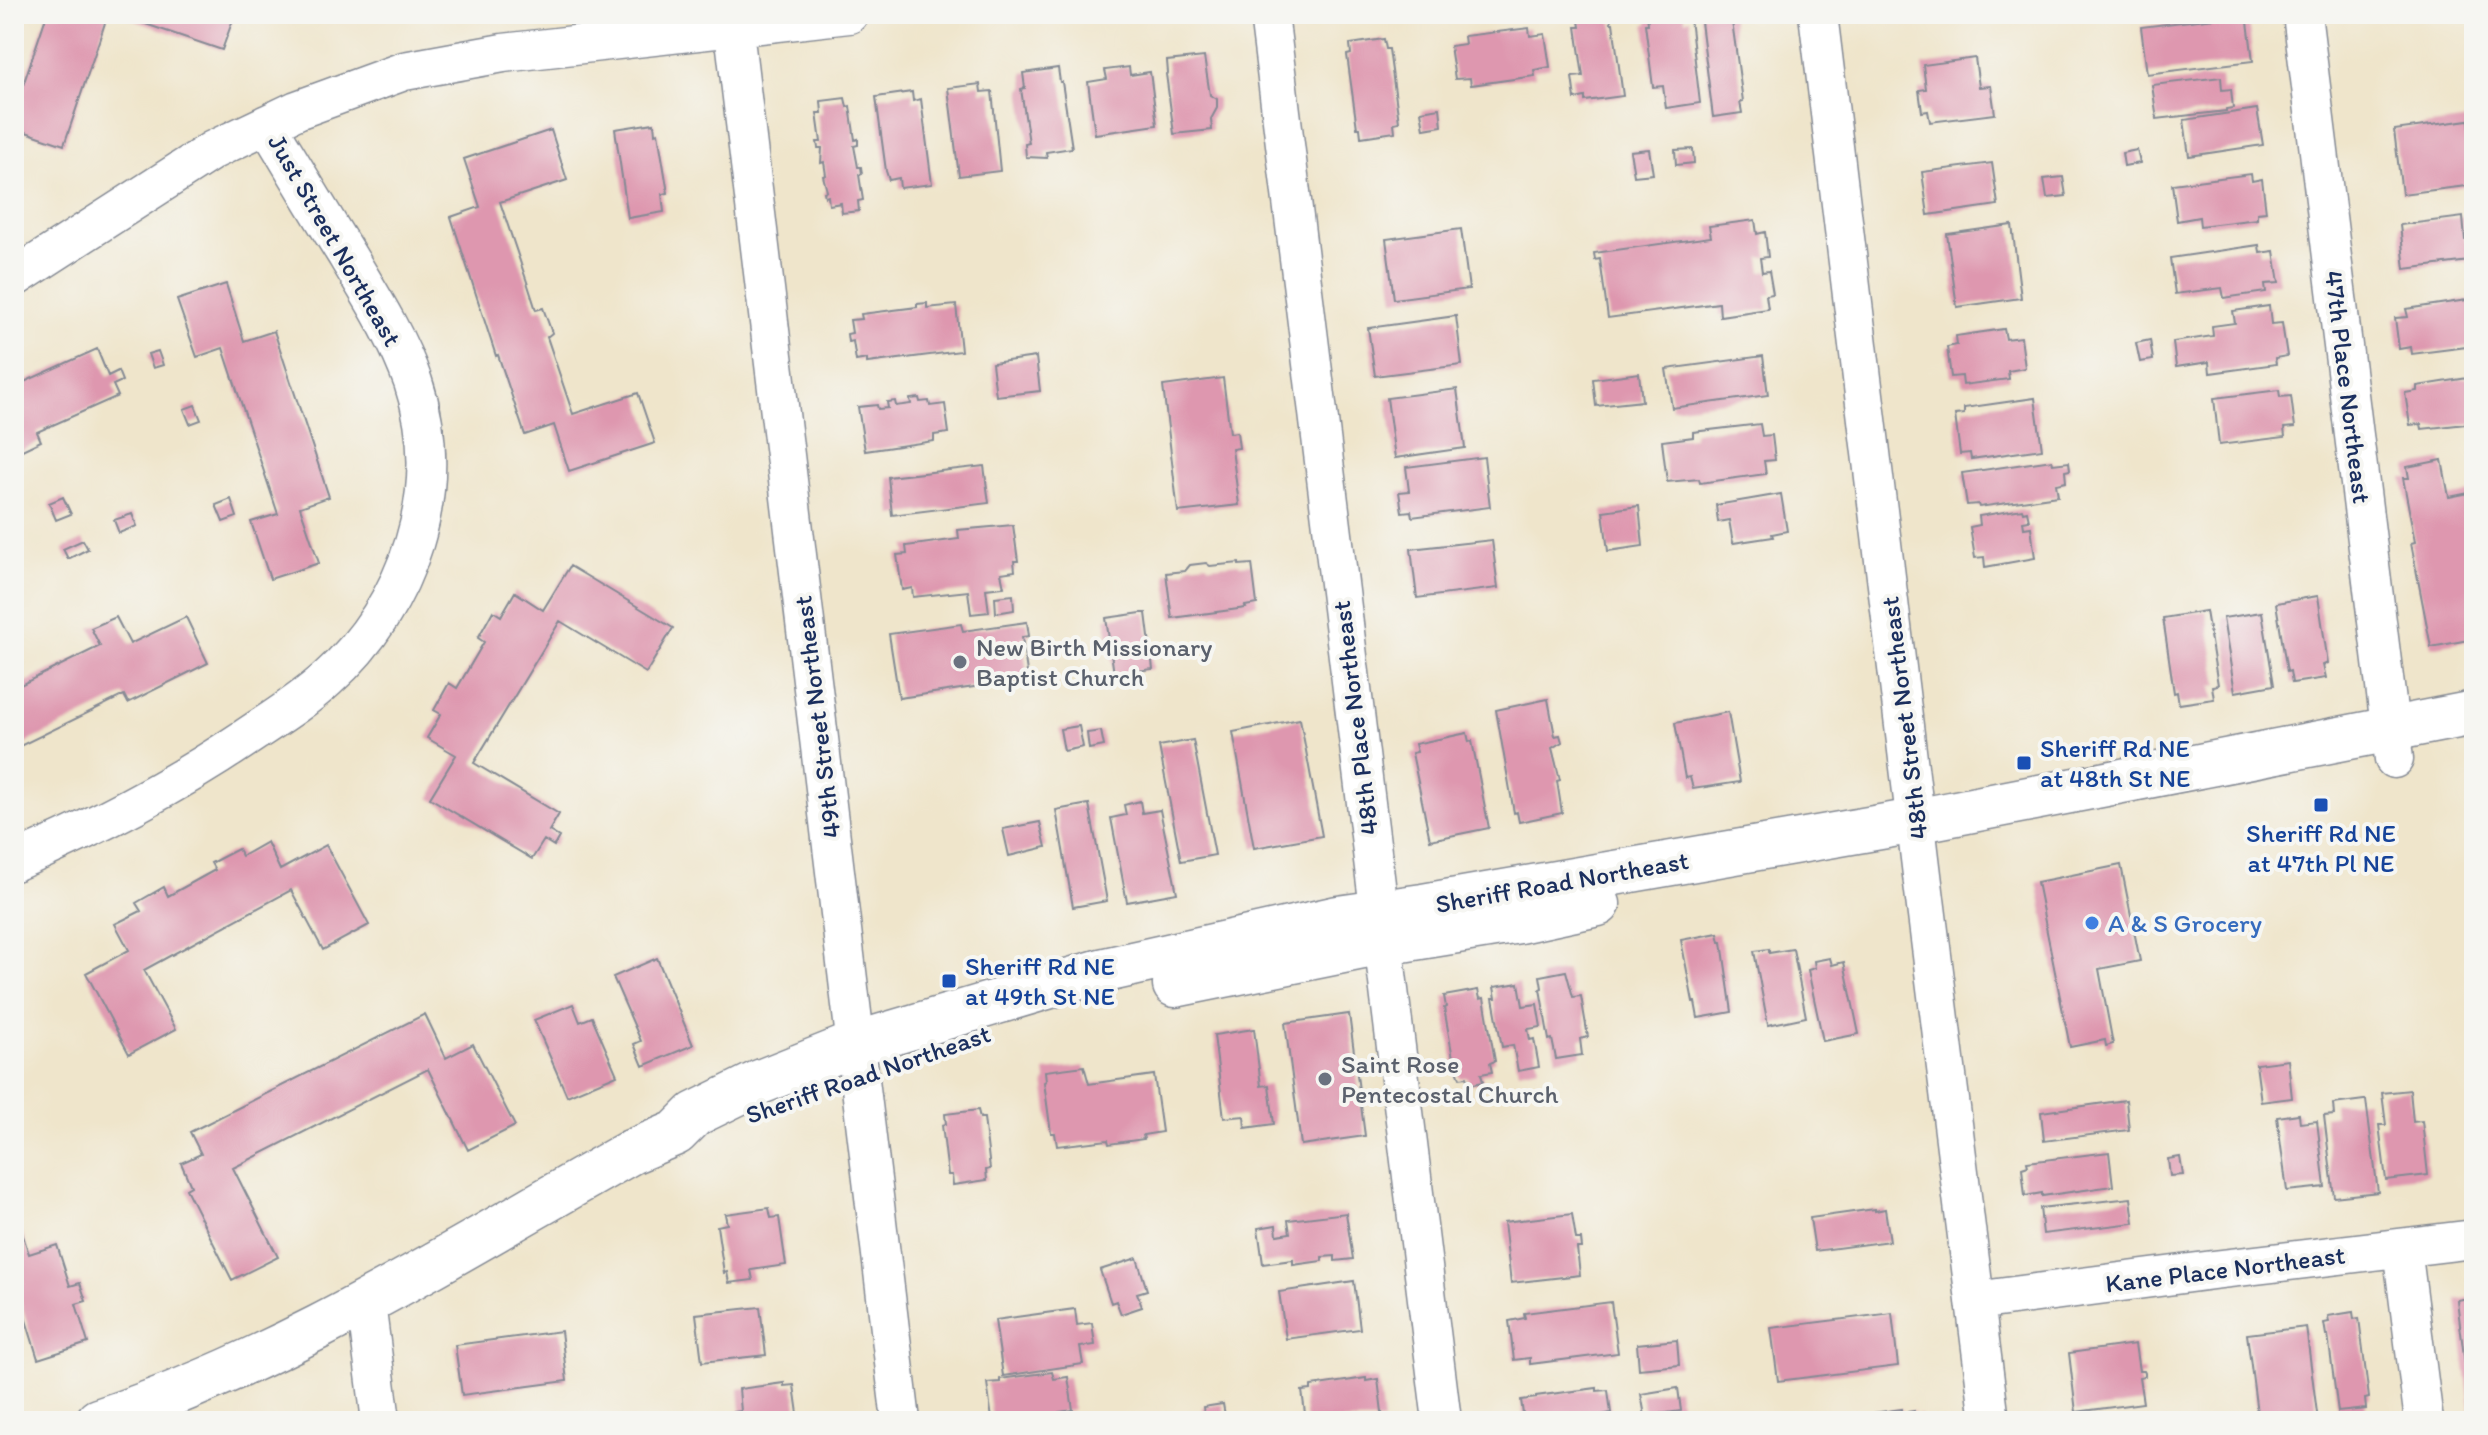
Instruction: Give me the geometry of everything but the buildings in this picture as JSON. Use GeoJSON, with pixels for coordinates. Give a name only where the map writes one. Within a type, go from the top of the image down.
{"type":"FeatureCollection","features":[{"type":"Feature","properties":{"kind":"main road","name":"Sheriff Road Northeast"},"geometry":{"type":"LineString","coordinates":[[98,1421],[215,1376],[366,1303],[631,1152],[676,1133],[703,1133],[857,1060],[967,1038],[1380,928],[1519,921],[1917,833],[1972,838],[2285,775],[2392,745],[2474,713]]}},
{"type":"Feature","properties":{"kind":"main road","name":"Sheriff Road Northeast"},"geometry":{"type":"LineString","coordinates":[[2392,745],[2474,744]]}},
{"type":"Feature","properties":{"kind":"street"},"geometry":{"type":"LineString","coordinates":[[14,278],[213,150],[297,110],[404,71],[515,51],[733,21],[849,14]]}},
{"type":"Feature","properties":{"kind":"street","name":"48th Place Northeast"},"geometry":{"type":"LineString","coordinates":[[1269,14],[1442,1421]]}},
{"type":"Feature","properties":{"kind":"street","name":"48th Street Northeast"},"geometry":{"type":"LineString","coordinates":[[1818,14],[1990,1421]]}},
{"type":"Feature","properties":{"kind":"street","name":"47th Place Northeast"},"geometry":{"type":"LineString","coordinates":[[2302,14],[2392,745]]}},
{"type":"Feature","properties":{"kind":"street","name":"49th Street Northeast"},"geometry":{"type":"LineString","coordinates":[[733,21],[901,1421]]}},
{"type":"Feature","properties":{"kind":"street","name":"Just Street Northeast"},"geometry":{"type":"LineString","coordinates":[[14,862],[97,824],[197,771],[309,695],[365,639],[395,595],[415,547],[426,497],[426,446],[414,385],[391,328],[267,124]]}},
{"type":"Feature","properties":{"kind":"street","name":"Kane Place Northeast"},"geometry":{"type":"LineString","coordinates":[[1975,1301],[2474,1239]]}},
{"type":"Feature","properties":{"kind":"street"},"geometry":{"type":"LineString","coordinates":[[2402,1248],[2424,1421]]}},
{"type":"Feature","properties":{"kind":"street"},"geometry":{"type":"LineString","coordinates":[[366,1303],[381,1421]]}},
{"type":"Feature","properties":{"kind":"place","name":"New Birth Missionary Baptist Church"},"geometry":{"type":"Point","coordinates":[960,662]}},
{"type":"Feature","properties":{"kind":"place","name":"Sheriff Rd NE at 48th St NE"},"geometry":{"type":"Point","coordinates":[2024,763]}},
{"type":"Feature","properties":{"kind":"place","name":"Sheriff Rd NE at 47th Pl NE"},"geometry":{"type":"Point","coordinates":[2321,805]}},
{"type":"Feature","properties":{"kind":"place","name":"A & S Grocery"},"geometry":{"type":"Point","coordinates":[2092,923]}},
{"type":"Feature","properties":{"kind":"place","name":"Sheriff Rd NE at 49th St NE"},"geometry":{"type":"Point","coordinates":[949,981]}},
{"type":"Feature","properties":{"kind":"place","name":"Saint Rose Pentecostal Church"},"geometry":{"type":"Point","coordinates":[1325,1079]}}]}
